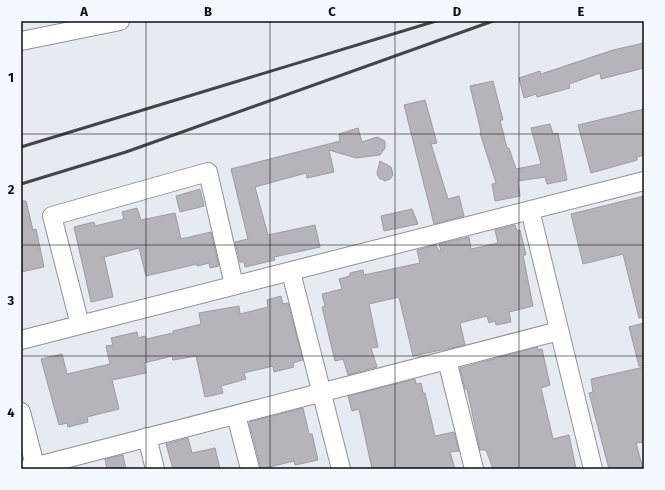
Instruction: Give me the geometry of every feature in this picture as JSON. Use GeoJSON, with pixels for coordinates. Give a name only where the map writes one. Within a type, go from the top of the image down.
{"type":"FeatureCollection","features":[{"type":"Feature","properties":{"kind":"street"},"geometry":{"type":"LineString","coordinates":[[21,41],[120,21]]}},
{"type":"Feature","properties":{"kind":"street"},"geometry":{"type":"LineString","coordinates":[[80,325],[52,216],[208,172],[234,285]]}},
{"type":"Feature","properties":{"kind":"street"},"geometry":{"type":"LineString","coordinates":[[21,340],[644,181]]}},
{"type":"Feature","properties":{"kind":"street"},"geometry":{"type":"LineString","coordinates":[[530,210],[594,469]]}},
{"type":"Feature","properties":{"kind":"street"},"geometry":{"type":"LineString","coordinates":[[291,272],[341,469]]}},
{"type":"Feature","properties":{"kind":"street"},"geometry":{"type":"LineString","coordinates":[[21,412],[32,468],[559,331]]}},
{"type":"Feature","properties":{"kind":"street"},"geometry":{"type":"LineString","coordinates":[[447,360],[474,469]]}},
{"type":"Feature","properties":{"kind":"street"},"geometry":{"type":"LineString","coordinates":[[236,414],[250,469]]}},
{"type":"Feature","properties":{"kind":"street"},"geometry":{"type":"LineString","coordinates":[[147,438],[155,469]]}},
{"type":"Feature","properties":{"kind":"building"},"geometry":{"type":"Polygon","coordinates":[[[644,43],[644,68],[601,79],[600,73],[569,84],[570,88],[537,97],[536,94],[524,98],[519,78],[540,71],[541,74],[613,50],[644,43]]]}},
{"type":"Feature","properties":{"kind":"building"},"geometry":{"type":"Polygon","coordinates":[[[493,81],[503,120],[500,120],[507,148],[509,148],[516,169],[541,164],[531,128],[550,124],[553,134],[558,133],[567,180],[547,184],[545,177],[518,181],[520,196],[495,201],[492,184],[496,183],[480,133],[470,86],[493,81]]]}},
{"type":"Feature","properties":{"kind":"building"},"geometry":{"type":"Polygon","coordinates":[[[425,100],[437,143],[431,144],[448,199],[459,196],[464,216],[434,224],[404,105],[425,100]]]}},
{"type":"Feature","properties":{"kind":"building"},"geometry":{"type":"Polygon","coordinates":[[[644,109],[644,155],[637,157],[637,160],[591,173],[578,125],[644,109]]]}},
{"type":"Feature","properties":{"kind":"building"},"geometry":{"type":"Polygon","coordinates":[[[358,128],[362,142],[377,137],[385,141],[385,148],[380,155],[356,158],[329,150],[334,172],[307,178],[306,173],[255,187],[268,235],[315,225],[320,247],[274,257],[275,260],[245,267],[244,262],[240,262],[235,242],[248,239],[231,169],[340,141],[339,134],[358,128]]]}},
{"type":"Feature","properties":{"kind":"building"},"geometry":{"type":"Polygon","coordinates":[[[380,161],[391,167],[393,175],[390,179],[385,181],[379,178],[377,173],[380,161]]]}},
{"type":"Feature","properties":{"kind":"building"},"geometry":{"type":"Polygon","coordinates":[[[200,189],[204,206],[180,212],[176,196],[200,189]]]}},
{"type":"Feature","properties":{"kind":"building"},"geometry":{"type":"Polygon","coordinates":[[[644,196],[644,317],[639,318],[623,254],[583,264],[571,214],[644,196]]]}},
{"type":"Feature","properties":{"kind":"building"},"geometry":{"type":"Polygon","coordinates":[[[21,201],[26,201],[33,230],[36,229],[44,267],[21,272],[21,201]]]}},
{"type":"Feature","properties":{"kind":"building"},"geometry":{"type":"Polygon","coordinates":[[[137,208],[141,220],[175,213],[181,239],[211,232],[219,266],[210,268],[209,263],[197,266],[197,264],[146,276],[139,248],[104,257],[113,297],[91,302],[74,227],[94,222],[95,226],[124,219],[122,212],[137,208]]]}},
{"type":"Feature","properties":{"kind":"building"},"geometry":{"type":"Polygon","coordinates":[[[412,209],[418,224],[384,231],[381,216],[412,209]]]}},
{"type":"Feature","properties":{"kind":"building"},"geometry":{"type":"Polygon","coordinates":[[[515,225],[517,231],[520,230],[526,255],[523,255],[533,306],[509,312],[511,322],[496,325],[495,321],[489,323],[487,316],[460,323],[465,345],[413,356],[399,297],[369,304],[378,347],[371,348],[377,367],[348,375],[343,359],[335,361],[322,307],[325,306],[322,294],[342,289],[339,279],[350,276],[350,273],[363,270],[364,275],[420,263],[417,250],[436,245],[439,251],[441,250],[439,244],[469,237],[471,249],[498,243],[495,230],[515,225]]]}},
{"type":"Feature","properties":{"kind":"building"},"geometry":{"type":"Polygon","coordinates":[[[281,296],[283,304],[288,303],[303,360],[293,363],[294,367],[274,372],[273,366],[244,373],[246,379],[221,386],[223,393],[205,397],[196,356],[173,360],[172,356],[144,363],[146,373],[112,380],[119,409],[87,417],[88,422],[68,427],[67,423],[59,425],[41,359],[62,354],[67,374],[110,364],[106,346],[113,345],[111,338],[137,332],[138,338],[145,336],[146,339],[173,333],[173,331],[201,324],[199,313],[239,306],[240,314],[268,307],[267,300],[281,296]]]}},
{"type":"Feature","properties":{"kind":"building"},"geometry":{"type":"Polygon","coordinates":[[[644,323],[644,366],[639,366],[629,327],[644,323]]]}},
{"type":"Feature","properties":{"kind":"building"},"geometry":{"type":"Polygon","coordinates":[[[537,347],[538,350],[542,349],[550,385],[541,388],[553,439],[569,435],[576,469],[493,469],[486,450],[480,450],[467,389],[465,389],[460,368],[537,347]]]}},
{"type":"Feature","properties":{"kind":"building"},"geometry":{"type":"Polygon","coordinates":[[[644,367],[644,442],[636,443],[643,469],[609,469],[589,393],[593,392],[591,379],[644,367]]]}},
{"type":"Feature","properties":{"kind":"building"},"geometry":{"type":"Polygon","coordinates":[[[415,379],[416,384],[421,383],[423,393],[425,393],[435,436],[454,432],[459,451],[450,452],[455,469],[372,469],[359,409],[352,411],[348,396],[415,379]]]}},
{"type":"Feature","properties":{"kind":"building"},"geometry":{"type":"Polygon","coordinates":[[[303,408],[309,434],[312,434],[318,460],[295,465],[294,461],[261,469],[249,422],[303,408]]]}},
{"type":"Feature","properties":{"kind":"building"},"geometry":{"type":"Polygon","coordinates":[[[188,438],[192,453],[215,448],[220,469],[173,469],[166,444],[188,438]]]}},
{"type":"Feature","properties":{"kind":"building"},"geometry":{"type":"Polygon","coordinates":[[[123,455],[126,469],[107,469],[105,459],[123,455]]]}},
{"type":"Feature","properties":{"kind":"railway"},"geometry":{"type":"LineString","coordinates":[[21,147],[436,21]]}},
{"type":"Feature","properties":{"kind":"railway"},"geometry":{"type":"LineString","coordinates":[[21,184],[126,152],[493,21]]}}]}
